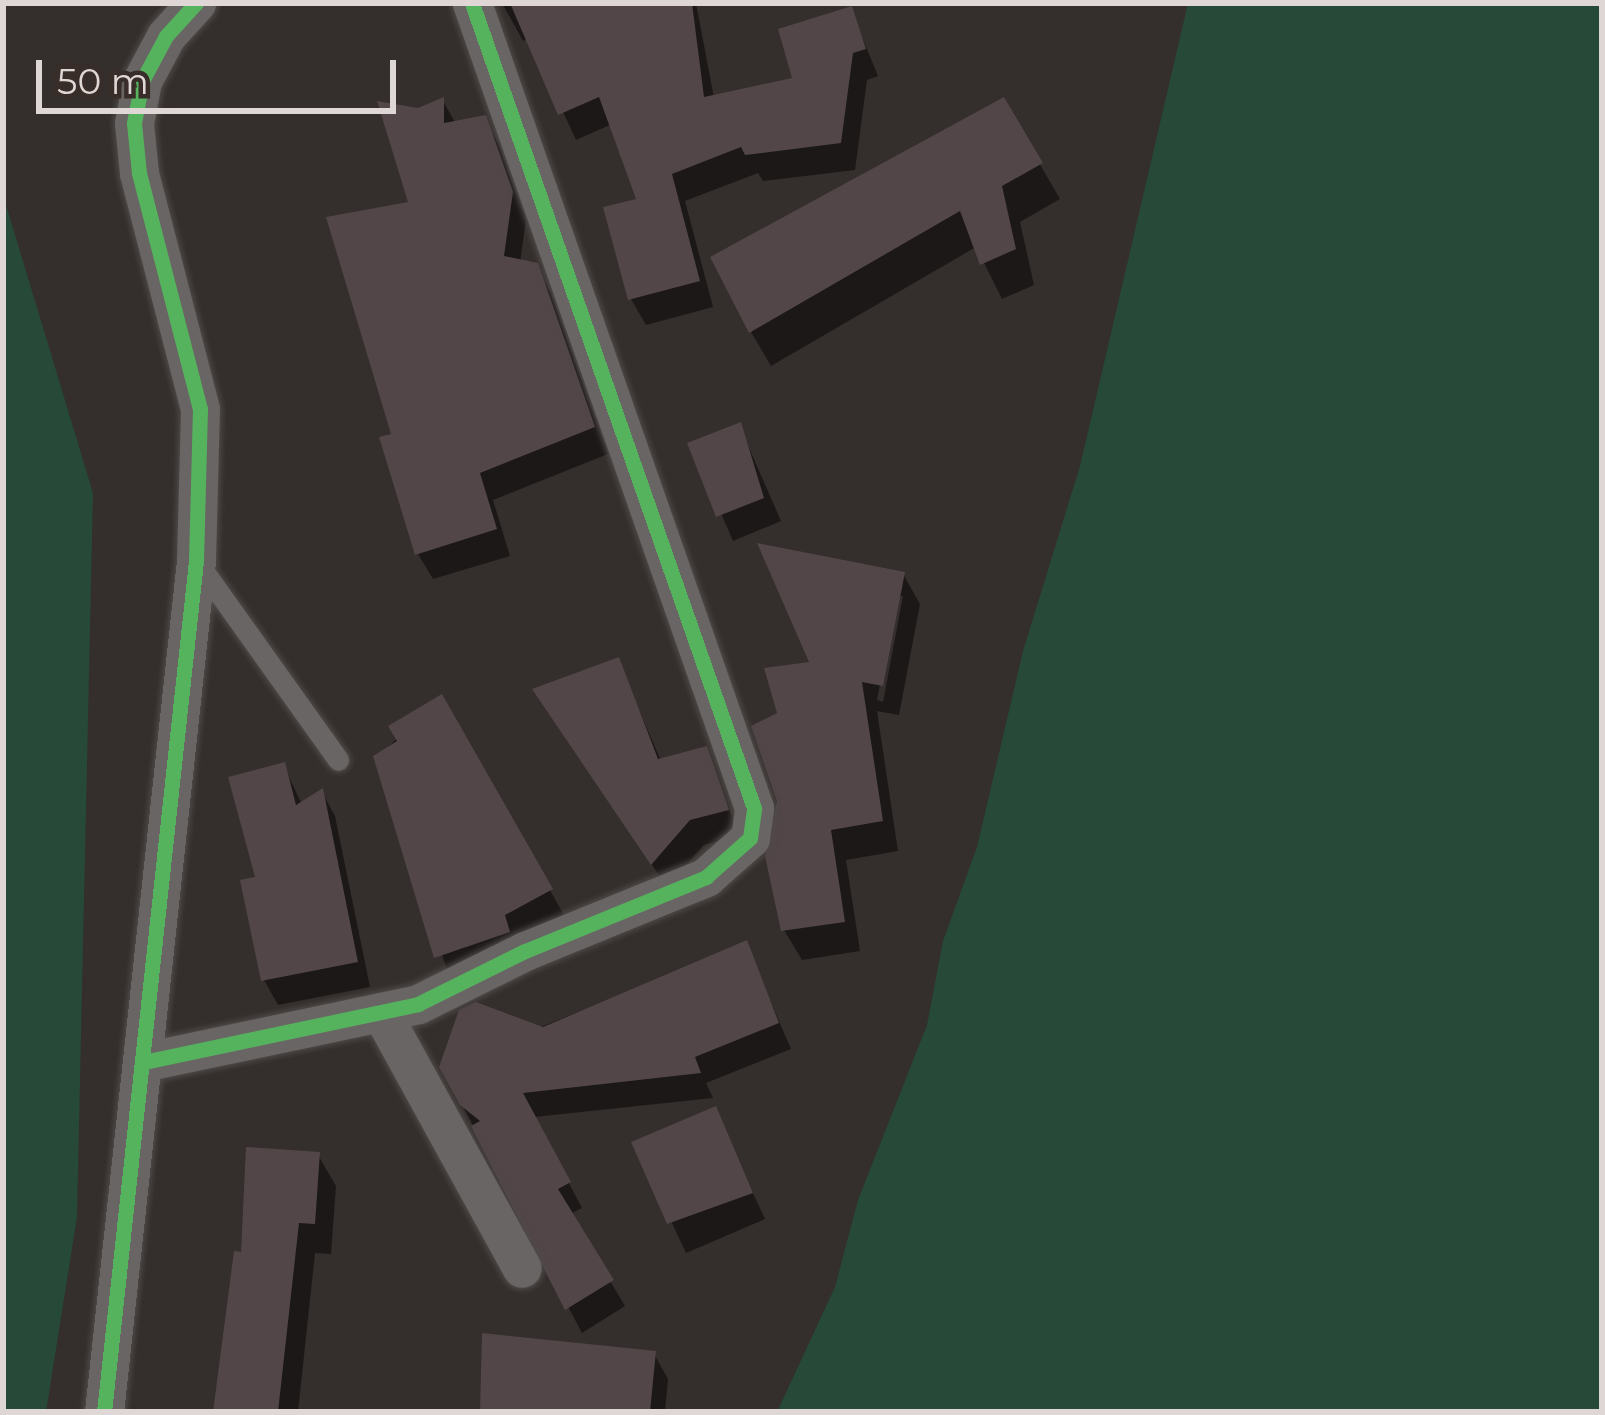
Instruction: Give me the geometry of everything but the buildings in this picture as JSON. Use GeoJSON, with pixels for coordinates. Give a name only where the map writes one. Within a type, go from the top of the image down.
{"type":"FeatureCollection","features":[{"type":"Feature","properties":{"kind":"street"},"geometry":{"type":"LineString","coordinates":[[104,1412],[148,1061],[196,561],[200,409],[139,173],[134,123],[158,51],[196,3]]}},
{"type":"Feature","properties":{"kind":"street"},"geometry":{"type":"LineString","coordinates":[[148,1061],[418,1004],[525,950],[706,877],[740,853],[754,808],[472,3]]}},
{"type":"Feature","properties":{"kind":"street"},"geometry":{"type":"LineString","coordinates":[[381,1012],[522,1268]]}},
{"type":"Feature","properties":{"kind":"lane"},"geometry":{"type":"LineString","coordinates":[[196,561],[338,760]]}},
{"type":"Feature","properties":{"kind":"green space"},"geometry":{"type":"Polygon","coordinates":[[[1188,3],[1602,3],[1602,1412],[777,1412],[835,1287],[858,1200],[927,1025],[943,941],[977,847],[1023,651],[1080,466],[1188,3]]]}},
{"type":"Feature","properties":{"kind":"green space"},"geometry":{"type":"Polygon","coordinates":[[[3,195],[93,493],[77,1217],[46,1412],[3,1412],[3,195]]]}},
{"type":"Feature","properties":{"kind":"cycle path"},"geometry":{"type":"LineString","coordinates":[[104,1412],[196,561],[200,409],[139,173],[134,123],[142,81],[166,36],[196,3]]}},
{"type":"Feature","properties":{"kind":"cycle path"},"geometry":{"type":"LineString","coordinates":[[148,1061],[418,1004],[525,951],[706,877],[750,838],[754,808],[472,3]]}}]}
